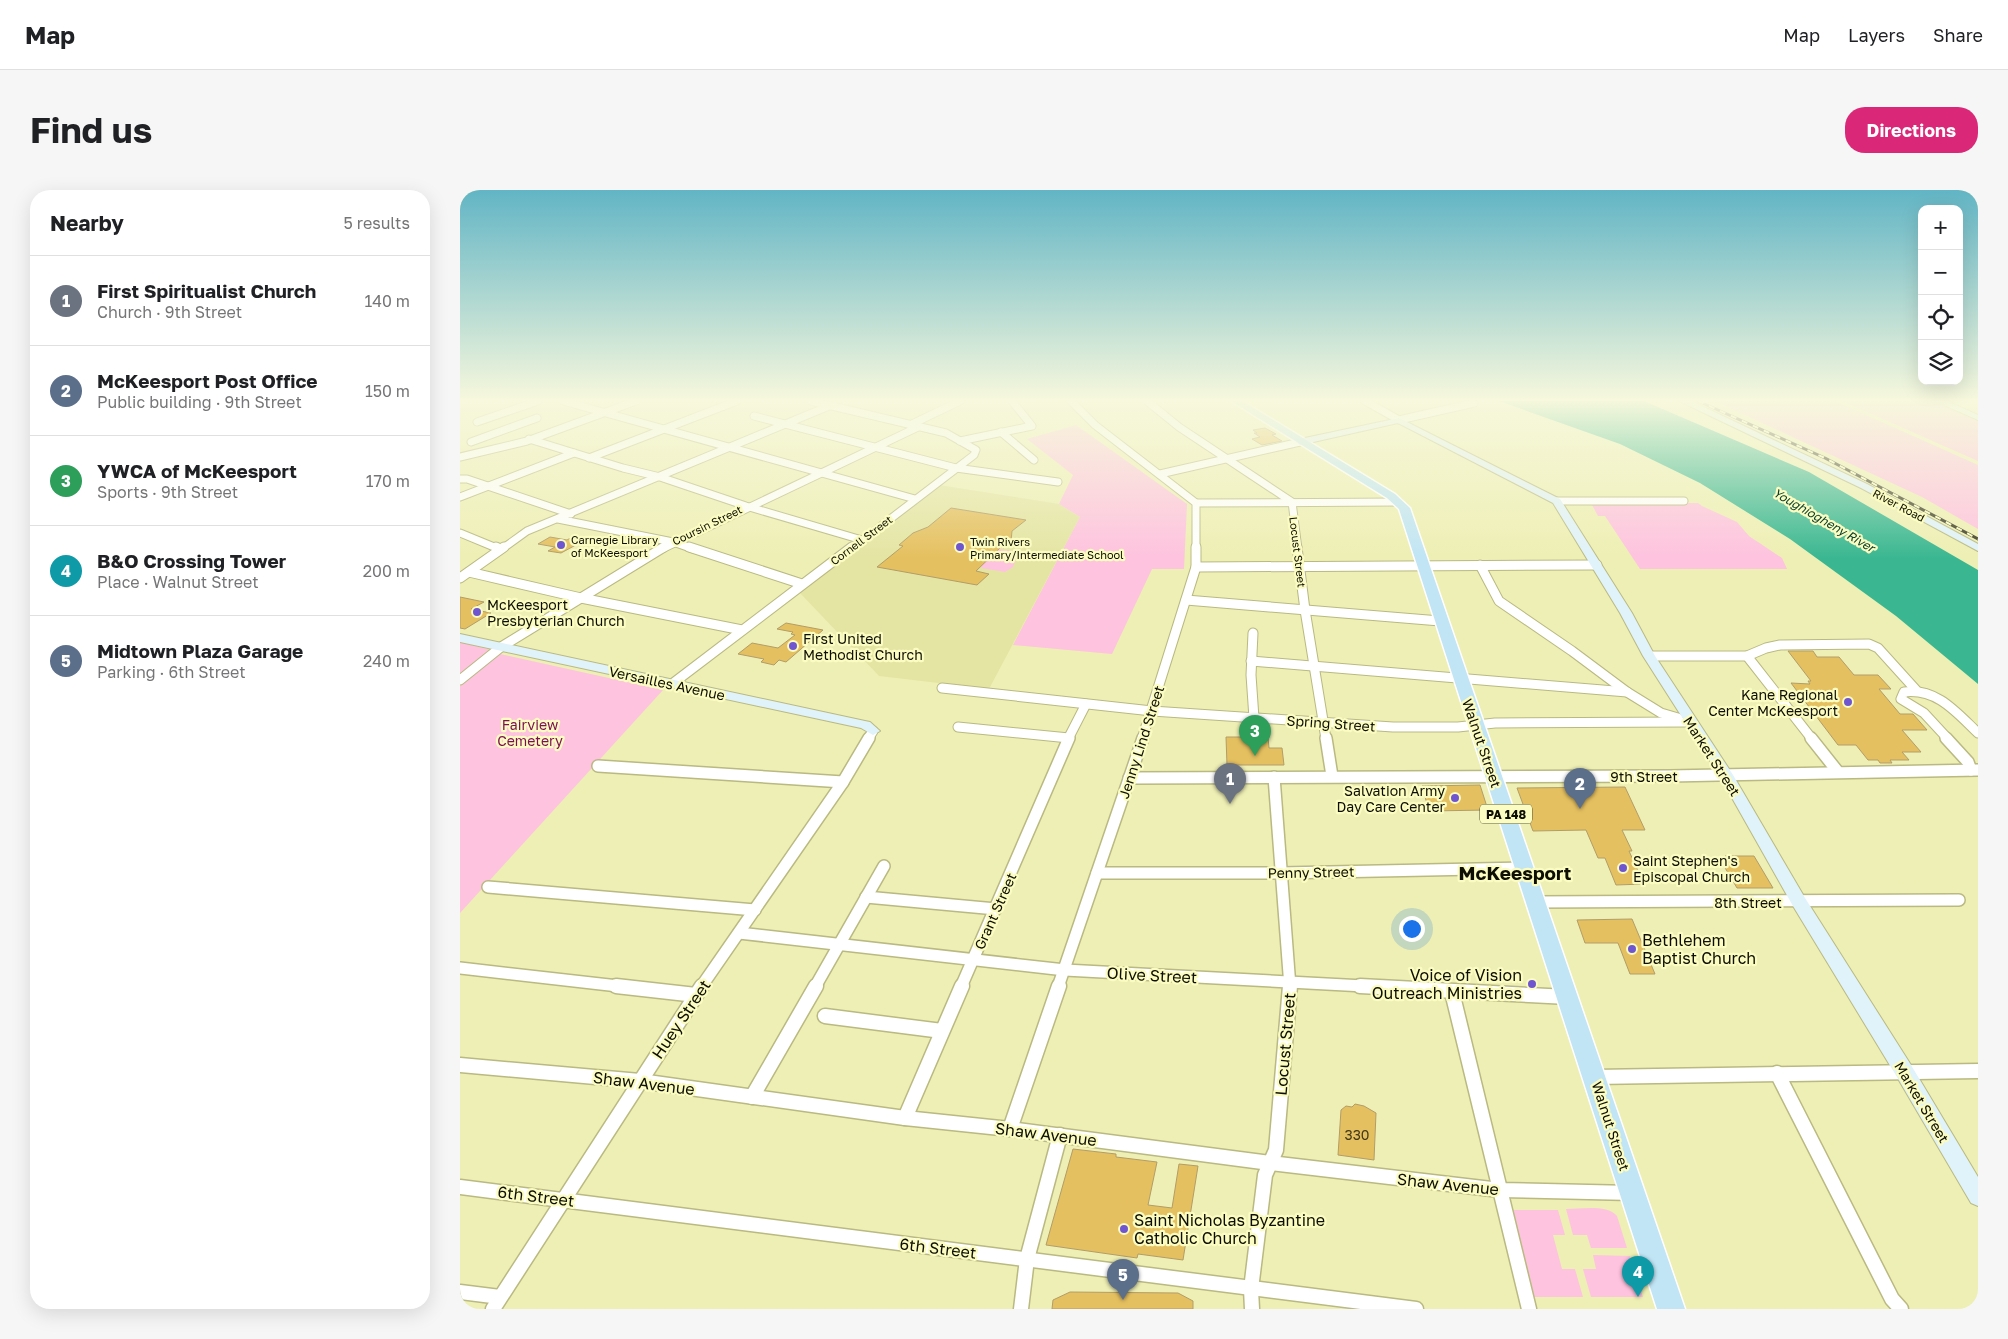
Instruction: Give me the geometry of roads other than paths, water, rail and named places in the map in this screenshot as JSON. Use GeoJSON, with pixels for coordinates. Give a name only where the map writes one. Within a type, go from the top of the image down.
{"type":"FeatureCollection","features":[{"type":"Feature","properties":{"kind":"main road"},"geometry":{"type":"LineString","coordinates":[[1319,453],[1399,502]]}},
{"type":"Feature","properties":{"kind":"main road"},"geometry":{"type":"LineString","coordinates":[[1464,453],[1557,501]]}},
{"type":"Feature","properties":{"kind":"main road","name":"River Road"},"geometry":{"type":"LineString","coordinates":[[1793,453],[1864,486],[1978,548]]}},
{"type":"Feature","properties":{"kind":"main road","name":"Market Street"},"geometry":{"type":"LineString","coordinates":[[1557,501],[1626,613],[1649,656],[1726,775],[1800,902],[1978,1196]]}},
{"type":"Feature","properties":{"kind":"main road","name":"Walnut Street"},"geometry":{"type":"LineString","coordinates":[[1399,502],[1404,508],[1671,1309]]}},
{"type":"Feature","properties":{"kind":"main road","name":"Versailles Avenue"},"geometry":{"type":"LineString","coordinates":[[460,638],[865,725],[873,731]]}},
{"type":"Feature","properties":{"kind":"street"},"geometry":{"type":"LineString","coordinates":[[460,457],[483,453]]}},
{"type":"Feature","properties":{"kind":"street"},"geometry":{"type":"LineString","coordinates":[[460,497],[573,453]]}},
{"type":"Feature","properties":{"kind":"street"},"geometry":{"type":"LineString","coordinates":[[575,453],[660,477],[746,506],[862,540]]}},
{"type":"Feature","properties":{"kind":"street"},"geometry":{"type":"LineString","coordinates":[[589,458],[601,453]]}},
{"type":"Feature","properties":{"kind":"street"},"geometry":{"type":"LineString","coordinates":[[460,578],[527,531],[718,453]]}},
{"type":"Feature","properties":{"kind":"street"},"geometry":{"type":"LineString","coordinates":[[750,453],[915,499]]}},
{"type":"Feature","properties":{"kind":"street","name":"Coursin Street"},"geometry":{"type":"LineString","coordinates":[[460,680],[501,647],[673,542],[858,453]]}},
{"type":"Feature","properties":{"kind":"street"},"geometry":{"type":"LineString","coordinates":[[901,453],[956,468],[1058,482]]}},
{"type":"Feature","properties":{"kind":"street","name":"Cornell Street"},"geometry":{"type":"LineString","coordinates":[[672,684],[974,453]]}},
{"type":"Feature","properties":{"kind":"street"},"geometry":{"type":"LineString","coordinates":[[1026,453],[1034,460]]}},
{"type":"Feature","properties":{"kind":"street"},"geometry":{"type":"LineString","coordinates":[[1132,453],[1196,503],[1399,502]]}},
{"type":"Feature","properties":{"kind":"street","name":"Locust Street"},"geometry":{"type":"LineString","coordinates":[[1218,453],[1292,502],[1305,610],[1316,666],[1332,776]]}},
{"type":"Feature","properties":{"kind":"street"},"geometry":{"type":"LineString","coordinates":[[1160,474],[1251,453]]}},
{"type":"Feature","properties":{"kind":"street"},"geometry":{"type":"LineString","coordinates":[[460,479],[467,479],[571,514]]}},
{"type":"Feature","properties":{"kind":"street"},"geometry":{"type":"LineString","coordinates":[[1557,501],[1684,501]]}},
{"type":"Feature","properties":{"kind":"street","name":"Jenny Lind Street"},"geometry":{"type":"LineString","coordinates":[[1010,1129],[1152,711],[1196,567],[1196,503]]}},
{"type":"Feature","properties":{"kind":"street"},"geometry":{"type":"LineString","coordinates":[[557,519],[673,542],[802,584]]}},
{"type":"Feature","properties":{"kind":"street"},"geometry":{"type":"LineString","coordinates":[[460,534],[500,549]]}},
{"type":"Feature","properties":{"kind":"street"},"geometry":{"type":"LineString","coordinates":[[1480,565],[1499,601],[1572,651],[1627,692],[1661,713],[1691,722]]}},
{"type":"Feature","properties":{"kind":"street"},"geometry":{"type":"LineString","coordinates":[[1196,567],[1596,565]]}},
{"type":"Feature","properties":{"kind":"street"},"geometry":{"type":"LineString","coordinates":[[469,572],[581,598],[742,630]]}},
{"type":"Feature","properties":{"kind":"street"},"geometry":{"type":"LineString","coordinates":[[1186,600],[1440,620]]}},
{"type":"Feature","properties":{"kind":"street"},"geometry":{"type":"LineString","coordinates":[[1253,633],[1251,661],[1254,718]]}},
{"type":"Feature","properties":{"kind":"street"},"geometry":{"type":"LineString","coordinates":[[1649,656],[1747,656],[1766,648],[1780,645],[1869,644],[1878,648],[1916,690]]}},
{"type":"Feature","properties":{"kind":"street"},"geometry":{"type":"LineString","coordinates":[[1747,656],[1838,772]]}},
{"type":"Feature","properties":{"kind":"street"},"geometry":{"type":"LineString","coordinates":[[1251,661],[1627,692]]}},
{"type":"Feature","properties":{"kind":"street","name":"Spring Street"},"geometry":{"type":"LineString","coordinates":[[942,688],[1152,711],[1393,727],[1495,723],[1691,722]]}},
{"type":"Feature","properties":{"kind":"street"},"geometry":{"type":"LineString","coordinates":[[1975,770],[1924,713],[1901,699],[1904,692],[1925,691],[1941,699],[1978,733]]}},
{"type":"Feature","properties":{"kind":"street","name":"Grant Street"},"geometry":{"type":"LineString","coordinates":[[905,1118],[1069,738],[1086,704]]}},
{"type":"Feature","properties":{"kind":"street"},"geometry":{"type":"LineString","coordinates":[[958,727],[1069,738]]}},
{"type":"Feature","properties":{"kind":"street","name":"Huey Street"},"geometry":{"type":"LineString","coordinates":[[496,1303],[696,996],[843,782],[873,731]]}},
{"type":"Feature","properties":{"kind":"street"},"geometry":{"type":"LineString","coordinates":[[598,766],[843,782]]}},
{"type":"Feature","properties":{"kind":"street","name":"9th Street"},"geometry":{"type":"LineString","coordinates":[[1129,778],[1726,775],[1975,770]]}},
{"type":"Feature","properties":{"kind":"street","name":"Locust Street"},"geometry":{"type":"LineString","coordinates":[[1252,1309],[1251,1289],[1265,1175],[1276,1150],[1290,983],[1274,777]]}},
{"type":"Feature","properties":{"kind":"street"},"geometry":{"type":"LineString","coordinates":[[752,1097],[884,866]]}},
{"type":"Feature","properties":{"kind":"street","name":"Penny Street"},"geometry":{"type":"LineString","coordinates":[[1098,873],[1281,873],[1524,868]]}},
{"type":"Feature","properties":{"kind":"street"},"geometry":{"type":"LineString","coordinates":[[488,887],[755,910]]}},
{"type":"Feature","properties":{"kind":"street"},"geometry":{"type":"LineString","coordinates":[[866,897],[996,909]]}},
{"type":"Feature","properties":{"kind":"street","name":"8th Street"},"geometry":{"type":"LineString","coordinates":[[1536,902],[1959,900]]}},
{"type":"Feature","properties":{"kind":"street","name":"Olive Street"},"geometry":{"type":"LineString","coordinates":[[739,933],[1065,970],[1568,997]]}},
{"type":"Feature","properties":{"kind":"street"},"geometry":{"type":"LineString","coordinates":[[460,968],[696,996]]}},
{"type":"Feature","properties":{"kind":"street"},"geometry":{"type":"LineString","coordinates":[[1452,992],[1529,1309]]}},
{"type":"Feature","properties":{"kind":"street"},"geometry":{"type":"LineString","coordinates":[[825,1016],[942,1031]]}},
{"type":"Feature","properties":{"kind":"street","name":"Shaw Avenue"},"geometry":{"type":"LineString","coordinates":[[460,1065],[640,1081],[905,1118],[1060,1135],[1270,1163],[1500,1190],[1633,1193]]}},
{"type":"Feature","properties":{"kind":"street"},"geometry":{"type":"LineString","coordinates":[[1595,1077],[1978,1071]]}},
{"type":"Feature","properties":{"kind":"street"},"geometry":{"type":"LineString","coordinates":[[1777,1073],[1888,1291],[1900,1309]]}},
{"type":"Feature","properties":{"kind":"street"},"geometry":{"type":"LineString","coordinates":[[1021,1309],[1027,1259],[1060,1135]]}},
{"type":"Feature","properties":{"kind":"street","name":"6th Street"},"geometry":{"type":"LineString","coordinates":[[460,1187],[1416,1309]]}},
{"type":"Feature","properties":{"kind":"street"},"geometry":{"type":"LineString","coordinates":[[460,1292],[496,1303]]}},
{"type":"Feature","properties":{"kind":"water","name":"Youghiogheny River"},"geometry":{"type":"Polygon","coordinates":[[[1639,453],[1765,453],[1809,472],[1978,570],[1978,684],[1896,616],[1790,539],[1700,483],[1639,453]]]}},
{"type":"Feature","properties":{"kind":"railway"},"geometry":{"type":"LineString","coordinates":[[1814,453],[1978,539]]}},
{"type":"Feature","properties":{"kind":"place","name":"Carnegie Library of McKeesport"},"geometry":{"type":"Point","coordinates":[561,545]}},
{"type":"Feature","properties":{"kind":"place","name":"Twin Rivers Primary/Intermediate School"},"geometry":{"type":"Point","coordinates":[960,547]}},
{"type":"Feature","properties":{"kind":"place","name":"McKeesport Presbyterian Church"},"geometry":{"type":"Point","coordinates":[477,612]}},
{"type":"Feature","properties":{"kind":"place","name":"First United Methodist Church"},"geometry":{"type":"Point","coordinates":[793,646]}},
{"type":"Feature","properties":{"kind":"place","name":"Kane Regional Center McKeesport"},"geometry":{"type":"Point","coordinates":[1848,702]}},
{"type":"Feature","properties":{"kind":"place","name":"YWCA of McKeesport"},"geometry":{"type":"Point","coordinates":[1255,756]}},
{"type":"Feature","properties":{"kind":"place","name":"Salvation Army Day Care Center"},"geometry":{"type":"Point","coordinates":[1455,798]}},
{"type":"Feature","properties":{"kind":"place","name":"First Spiritualist Church"},"geometry":{"type":"Point","coordinates":[1230,804]}},
{"type":"Feature","properties":{"kind":"place","name":"McKeesport Post Office"},"geometry":{"type":"Point","coordinates":[1580,809]}},
{"type":"Feature","properties":{"kind":"place","name":"Saint Stephen's Episcopal Church"},"geometry":{"type":"Point","coordinates":[1623,868]}},
{"type":"Feature","properties":{"kind":"place","name":"Bethlehem Baptist Church"},"geometry":{"type":"Point","coordinates":[1632,949]}},
{"type":"Feature","properties":{"kind":"place","name":"Voice of Vision Outreach Ministries"},"geometry":{"type":"Point","coordinates":[1532,984]}},
{"type":"Feature","properties":{"kind":"place","name":"Saint Nicholas Byzantine Catholic Church"},"geometry":{"type":"Point","coordinates":[1124,1229]}},
{"type":"Feature","properties":{"kind":"place","name":"B&O Crossing Tower"},"geometry":{"type":"Point","coordinates":[1638,1297]}},
{"type":"Feature","properties":{"kind":"place","name":"Midtown Plaza Garage"},"geometry":{"type":"Point","coordinates":[1123,1300]}},
{"type":"Feature","properties":{"kind":"district","name":"McKeesport"},"geometry":{"type":"Point","coordinates":[1515,872]}},
{"type":"Feature","properties":{"kind":"park label","name":"Fairview Cemetery"},"geometry":{"type":"Point","coordinates":[530,732]}}]}
